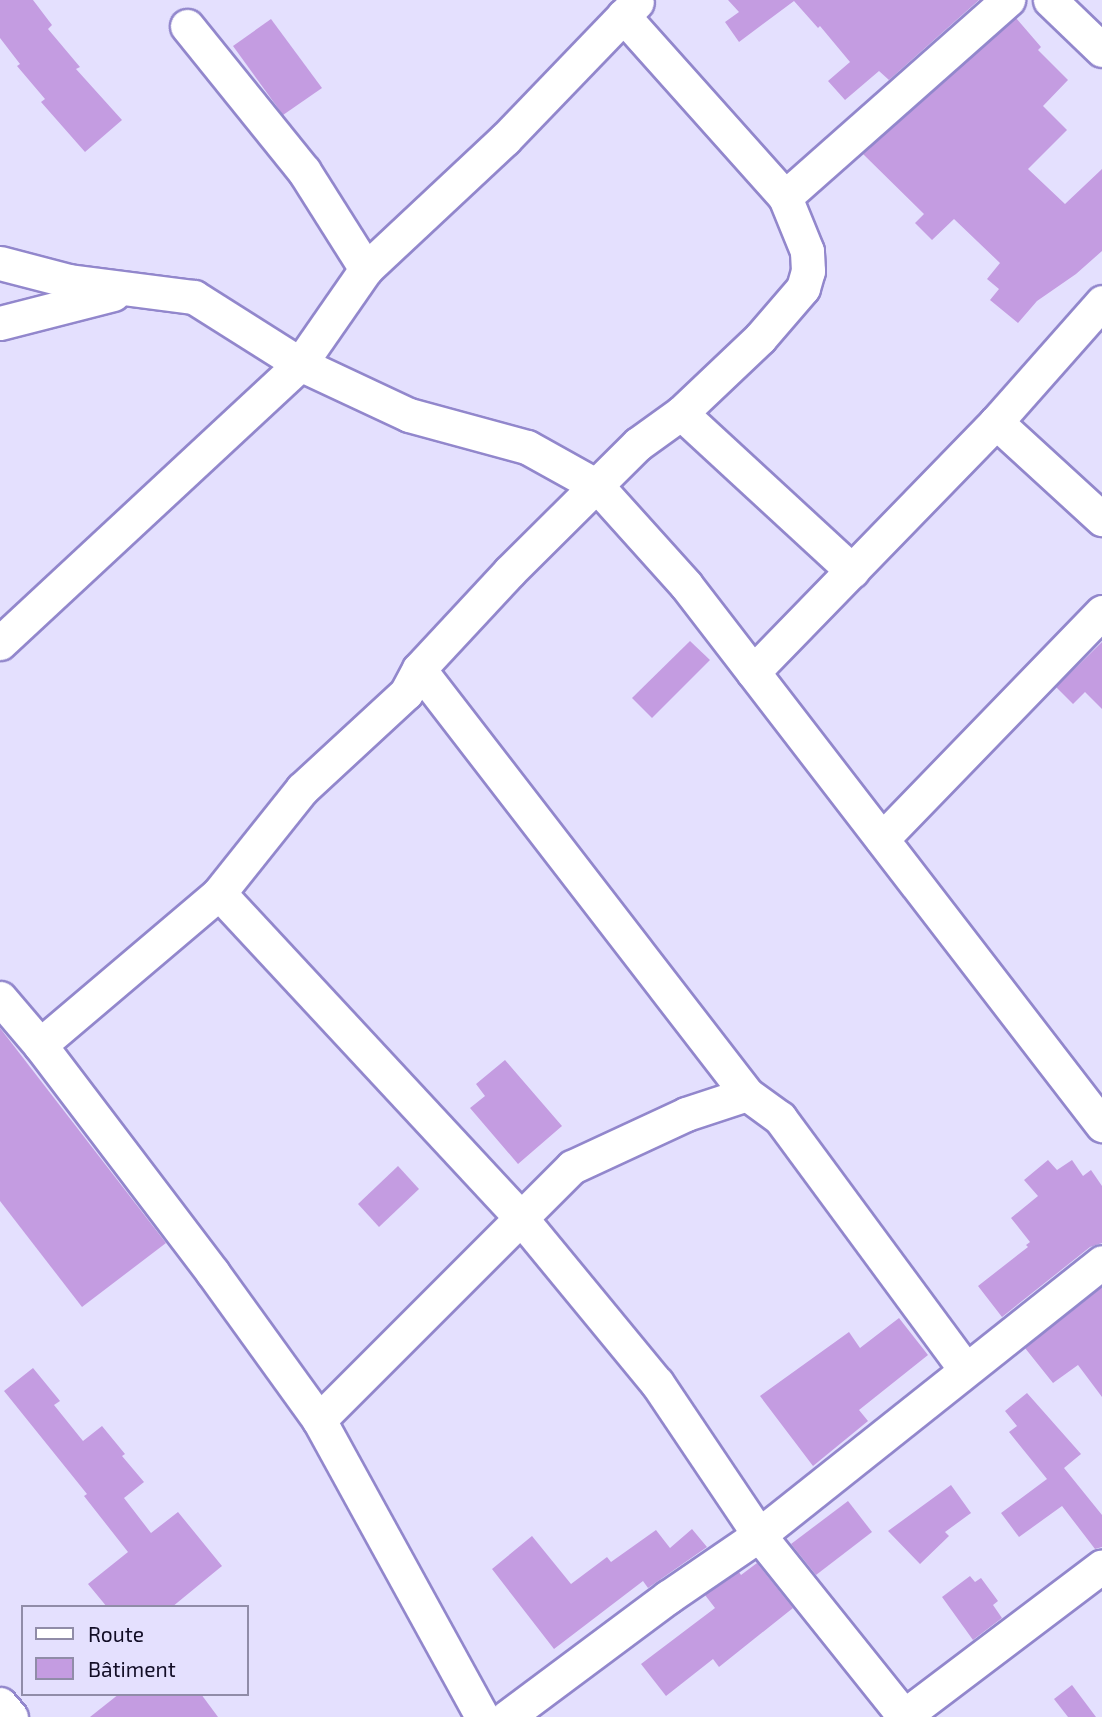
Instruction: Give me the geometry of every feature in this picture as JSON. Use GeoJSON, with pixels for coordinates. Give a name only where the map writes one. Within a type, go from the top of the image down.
{"type":"FeatureCollection","features":[{"type":"Feature","properties":{"kind":"street"},"geometry":{"type":"LineString","coordinates":[[785,197],[1008,0]]}},
{"type":"Feature","properties":{"kind":"street"},"geometry":{"type":"LineString","coordinates":[[1050,0],[1102,50]]}},
{"type":"Feature","properties":{"kind":"street"},"geometry":{"type":"LineString","coordinates":[[0,643],[300,364],[366,269],[505,139],[631,8],[785,197],[807,251],[808,271],[803,288],[760,338],[681,413],[638,444],[509,572],[419,669],[406,693],[302,789],[219,893],[40,1045]]}},
{"type":"Feature","properties":{"kind":"street"},"geometry":{"type":"LineString","coordinates":[[187,26],[304,171],[366,269]]}},
{"type":"Feature","properties":{"kind":"street"},"geometry":{"type":"LineString","coordinates":[[0,263],[69,281],[194,297],[300,364],[409,415],[527,447],[597,486],[686,585],[1102,1125]]}},
{"type":"Feature","properties":{"kind":"street"},"geometry":{"type":"LineString","coordinates":[[0,323],[125,290]]}},
{"type":"Feature","properties":{"kind":"street"},"geometry":{"type":"LineString","coordinates":[[753,672],[996,422],[1102,302]]}},
{"type":"Feature","properties":{"kind":"street"},"geometry":{"type":"LineString","coordinates":[[681,413],[852,570]]}},
{"type":"Feature","properties":{"kind":"street"},"geometry":{"type":"LineString","coordinates":[[996,422],[1102,519]]}},
{"type":"Feature","properties":{"kind":"street"},"geometry":{"type":"LineString","coordinates":[[882,839],[1102,612]]}},
{"type":"Feature","properties":{"kind":"street"},"geometry":{"type":"LineString","coordinates":[[419,669],[747,1094],[780,1118],[965,1369]]}},
{"type":"Feature","properties":{"kind":"street"},"geometry":{"type":"LineString","coordinates":[[219,893],[520,1217],[657,1383],[759,1535],[904,1716],[1102,1566]]}},
{"type":"Feature","properties":{"kind":"street"},"geometry":{"type":"LineString","coordinates":[[0,998],[40,1045],[214,1273],[319,1420],[482,1717]]}},
{"type":"Feature","properties":{"kind":"street"},"geometry":{"type":"LineString","coordinates":[[319,1420],[572,1167],[686,1114],[747,1094]]}},
{"type":"Feature","properties":{"kind":"street"},"geometry":{"type":"LineString","coordinates":[[507,1717],[668,1597],[759,1535],[1102,1262]]}},
{"type":"Feature","properties":{"kind":"street"},"geometry":{"type":"LineString","coordinates":[[0,1704],[11,1717]]}},
{"type":"Feature","properties":{"kind":"building"},"geometry":{"type":"Polygon","coordinates":[[[0,0],[33,0],[52,25],[48,29],[80,67],[76,69],[122,120],[85,152],[41,102],[45,99],[17,66],[20,64],[0,38],[0,0]]]}},
{"type":"Feature","properties":{"kind":"building"},"geometry":{"type":"Polygon","coordinates":[[[728,0],[979,0],[889,80],[879,71],[845,100],[828,81],[850,62],[820,26],[818,28],[794,1],[739,42],[725,22],[739,12],[728,0]]]}},
{"type":"Feature","properties":{"kind":"building"},"geometry":{"type":"Polygon","coordinates":[[[1016,18],[1041,47],[1038,50],[1068,80],[1043,106],[1067,130],[1028,169],[1065,204],[1102,169],[1102,251],[1076,274],[1037,301],[1018,323],[990,300],[999,289],[987,279],[1000,263],[954,219],[932,240],[915,223],[924,214],[863,154],[1016,18]]]}},
{"type":"Feature","properties":{"kind":"building"},"geometry":{"type":"Polygon","coordinates":[[[271,19],[322,88],[283,115],[233,46],[271,19]]]}},
{"type":"Feature","properties":{"kind":"building"},"geometry":{"type":"Polygon","coordinates":[[[690,641],[710,660],[652,718],[632,698],[690,641]]]}},
{"type":"Feature","properties":{"kind":"building"},"geometry":{"type":"Polygon","coordinates":[[[1102,642],[1102,709],[1085,692],[1073,704],[1056,687],[1102,642]]]}},
{"type":"Feature","properties":{"kind":"building"},"geometry":{"type":"Polygon","coordinates":[[[0,1028],[166,1243],[82,1307],[0,1201],[0,1028]]]}},
{"type":"Feature","properties":{"kind":"building"},"geometry":{"type":"Polygon","coordinates":[[[505,1060],[562,1126],[518,1164],[470,1108],[485,1096],[476,1084],[505,1060]]]}},
{"type":"Feature","properties":{"kind":"building"},"geometry":{"type":"Polygon","coordinates":[[[1048,1160],[1057,1170],[1072,1160],[1083,1176],[1091,1170],[1102,1186],[1102,1243],[1090,1247],[1002,1317],[978,1286],[1028,1247],[1026,1245],[1030,1242],[1011,1218],[1038,1196],[1024,1180],[1048,1160]]]}},
{"type":"Feature","properties":{"kind":"building"},"geometry":{"type":"Polygon","coordinates":[[[398,1166],[419,1189],[379,1227],[358,1204],[398,1166]]]}},
{"type":"Feature","properties":{"kind":"building"},"geometry":{"type":"Polygon","coordinates":[[[1102,1287],[1102,1397],[1078,1365],[1053,1383],[1025,1348],[1102,1287]]]}},
{"type":"Feature","properties":{"kind":"building"},"geometry":{"type":"Polygon","coordinates":[[[899,1318],[928,1355],[859,1410],[868,1421],[813,1466],[760,1396],[849,1332],[860,1348],[899,1318]]]}},
{"type":"Feature","properties":{"kind":"building"},"geometry":{"type":"Polygon","coordinates":[[[33,1368],[60,1401],[54,1405],[83,1441],[102,1426],[125,1454],[122,1456],[144,1482],[124,1498],[151,1533],[178,1512],[222,1566],[174,1605],[105,1605],[88,1584],[128,1552],[84,1496],[87,1494],[4,1391],[33,1368]]]}},
{"type":"Feature","properties":{"kind":"building"},"geometry":{"type":"Polygon","coordinates":[[[1027,1393],[1081,1454],[1064,1468],[1102,1515],[1102,1547],[1095,1549],[1062,1506],[1019,1537],[1001,1513],[1047,1479],[1009,1432],[1017,1426],[1005,1411],[1027,1393]]]}},
{"type":"Feature","properties":{"kind":"building"},"geometry":{"type":"Polygon","coordinates":[[[951,1485],[971,1513],[945,1532],[949,1536],[920,1564],[888,1531],[951,1485]]]}},
{"type":"Feature","properties":{"kind":"building"},"geometry":{"type":"Polygon","coordinates":[[[848,1501],[872,1532],[816,1575],[791,1544],[848,1501]]]}},
{"type":"Feature","properties":{"kind":"building"},"geometry":{"type":"Polygon","coordinates":[[[692,1529],[707,1547],[648,1588],[643,1581],[554,1649],[492,1569],[532,1536],[571,1584],[607,1557],[611,1562],[656,1530],[670,1548],[692,1529]]]}},
{"type":"Feature","properties":{"kind":"building"},"geometry":{"type":"Polygon","coordinates":[[[757,1563],[793,1608],[719,1667],[713,1659],[666,1696],[641,1664],[715,1608],[705,1595],[757,1563]]]}},
{"type":"Feature","properties":{"kind":"building"},"geometry":{"type":"Polygon","coordinates":[[[970,1576],[975,1582],[981,1578],[998,1601],[993,1605],[1002,1618],[973,1640],[942,1597],[970,1576]]]}},
{"type":"Feature","properties":{"kind":"building"},"geometry":{"type":"Polygon","coordinates":[[[1072,1685],[1096,1717],[1068,1717],[1054,1699],[1072,1685]]]}},
{"type":"Feature","properties":{"kind":"building"},"geometry":{"type":"Polygon","coordinates":[[[116,1696],[202,1696],[218,1717],[90,1717],[116,1696]]]}}]}
